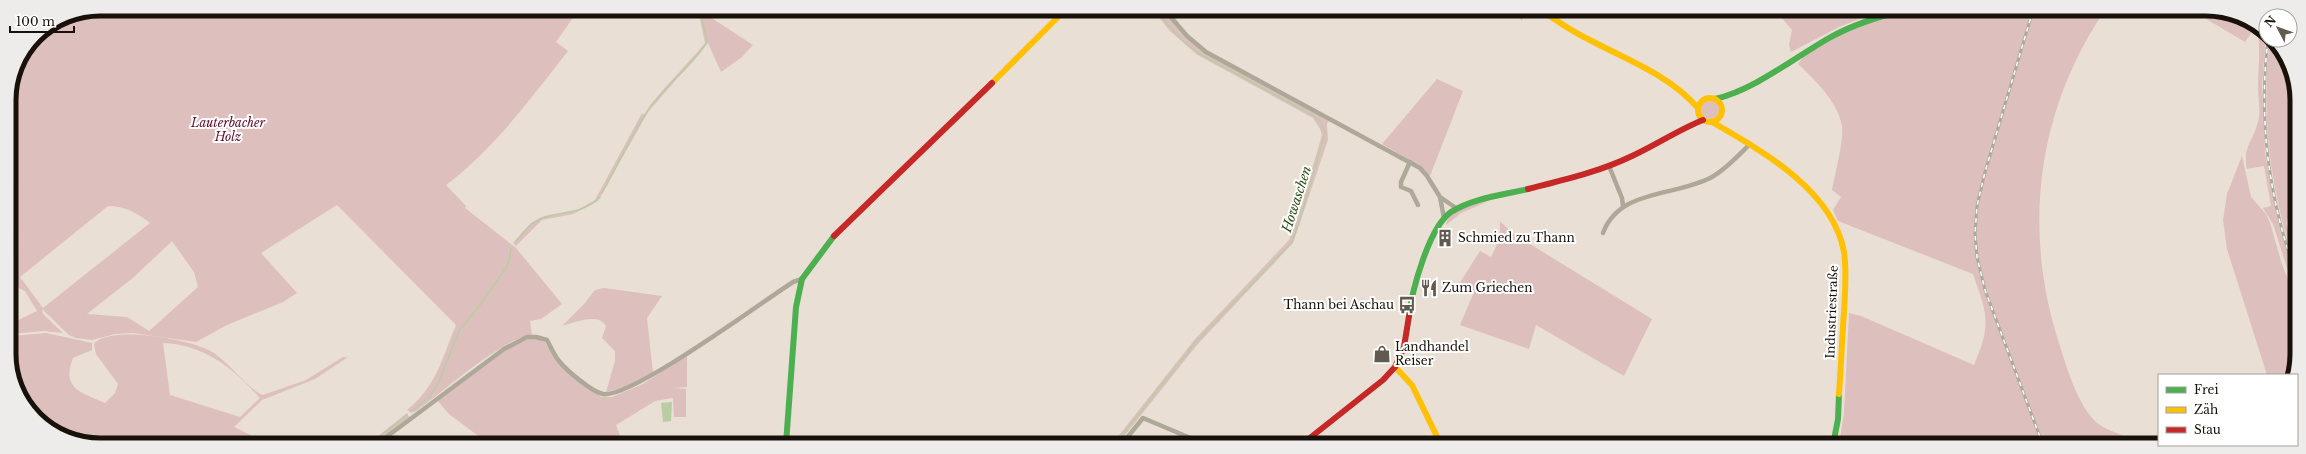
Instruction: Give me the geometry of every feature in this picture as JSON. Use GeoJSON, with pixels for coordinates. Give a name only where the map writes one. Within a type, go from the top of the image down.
{"type":"FeatureCollection","features":[{"type":"Feature","properties":{"kind":"street"},"geometry":{"type":"LineString","coordinates":[[786,438],[794,326],[802,279],[819,254],[839,230],[941,133],[1059,16]]}},
{"type":"Feature","properties":{"kind":"street"},"geometry":{"type":"LineString","coordinates":[[1170,16],[1193,42],[1206,52],[1392,152],[1424,172],[1440,197],[1444,218]]}},
{"type":"Feature","properties":{"kind":"street"},"geometry":{"type":"LineString","coordinates":[[1551,16],[1578,33],[1660,77],[1686,94],[1704,100],[1715,99],[1740,91]]}},
{"type":"Feature","properties":{"kind":"street"},"geometry":{"type":"LineString","coordinates":[[1309,438],[1383,380],[1395,367],[1404,347],[1410,306],[1421,268],[1436,231],[1444,218],[1456,208],[1568,180],[1609,166],[1639,153],[1685,127],[1703,120],[1712,122],[1720,117],[1722,108],[1727,101],[1740,91],[1841,32],[1860,23],[1881,16]]}},
{"type":"Feature","properties":{"kind":"street"},"geometry":{"type":"LineString","coordinates":[[1686,94],[1698,110],[1703,120]]}},
{"type":"Feature","properties":{"kind":"street"},"geometry":{"type":"LineString","coordinates":[[1715,99],[1722,108]]}},
{"type":"Feature","properties":{"kind":"street"},"geometry":{"type":"LineString","coordinates":[[1685,127],[1704,100]]}},
{"type":"Feature","properties":{"kind":"street","name":"Industriestraße"},"geometry":{"type":"LineString","coordinates":[[1720,117],[1722,124],[1732,134]]}},
{"type":"Feature","properties":{"kind":"street","name":"Industriestraße"},"geometry":{"type":"LineString","coordinates":[[1712,122],[1796,177],[1814,193],[1827,210],[1841,240],[1846,265],[1845,298],[1838,420],[1834,438]]}},
{"type":"Feature","properties":{"kind":"street"},"geometry":{"type":"LineString","coordinates":[[1603,233],[1610,220],[1623,206],[1650,195],[1711,178],[1728,166],[1749,145]]}},
{"type":"Feature","properties":{"kind":"street"},"geometry":{"type":"LineString","coordinates":[[1410,162],[1401,182],[1401,187],[1407,187],[1411,191],[1418,205]]}},
{"type":"Feature","properties":{"kind":"street"},"geometry":{"type":"LineString","coordinates":[[1609,166],[1622,198],[1623,206]]}},
{"type":"Feature","properties":{"kind":"street"},"geometry":{"type":"LineString","coordinates":[[1440,197],[1456,208]]}},
{"type":"Feature","properties":{"kind":"street"},"geometry":{"type":"LineString","coordinates":[[385,438],[493,356],[522,339],[532,336],[547,340],[562,364],[590,387],[601,393],[616,392],[654,375],[793,282],[802,279]]}},
{"type":"Feature","properties":{"kind":"street"},"geometry":{"type":"LineString","coordinates":[[1395,367],[1412,385],[1438,438]]}},
{"type":"Feature","properties":{"kind":"street"},"geometry":{"type":"LineString","coordinates":[[1127,438],[1143,418],[1191,438]]}},
{"type":"Feature","properties":{"kind":"green space","name":"Lauterbacher Holz"},"geometry":{"type":"Polygon","coordinates":[[[95,16],[574,16],[556,42],[568,51],[526,105],[496,139],[464,171],[446,185],[466,206],[465,208],[516,248],[562,304],[541,319],[530,321],[532,335],[520,338],[490,355],[416,411],[411,413],[407,410],[425,391],[438,371],[456,325],[337,205],[261,253],[297,293],[283,302],[227,325],[196,342],[133,333],[115,334],[92,340],[76,338],[69,335],[42,309],[43,314],[63,333],[44,331],[16,334],[16,321],[37,311],[25,291],[16,287],[17,89],[22,68],[27,58],[33,49],[45,37],[58,27],[68,22],[95,16]],[[108,206],[20,277],[43,308],[150,223],[141,216],[114,206],[108,206]],[[172,241],[134,277],[87,314],[127,317],[149,331],[198,287],[194,272],[172,241]]]}},
{"type":"Feature","properties":{"kind":"green space"},"geometry":{"type":"Polygon","coordinates":[[[699,16],[709,16],[753,45],[742,57],[721,72],[708,43],[648,112],[598,201],[573,214],[542,220],[516,246],[513,243],[531,223],[542,217],[577,210],[595,200],[642,113],[644,115],[666,87],[705,43],[699,16]]]}},
{"type":"Feature","properties":{"kind":"green space"},"geometry":{"type":"Polygon","coordinates":[[[1158,16],[1168,16],[1200,50],[1329,121],[1327,124],[1328,140],[1293,243],[1197,345],[1123,438],[1117,438],[1195,339],[1289,240],[1297,220],[1322,135],[1313,118],[1196,54],[1169,30],[1158,16]]]}},
{"type":"Feature","properties":{"kind":"green space"},"geometry":{"type":"Polygon","coordinates":[[[1515,16],[1523,16],[1522,21],[1515,16]]]}},
{"type":"Feature","properties":{"kind":"green space"},"geometry":{"type":"Polygon","coordinates":[[[1779,16],[1867,16],[1839,27],[1791,52],[1789,45],[1792,30],[1779,16]]]}},
{"type":"Feature","properties":{"kind":"green space"},"geometry":{"type":"Polygon","coordinates":[[[2101,16],[2082,48],[2064,88],[2051,129],[2043,171],[2039,214],[2041,257],[2048,300],[2059,343],[2076,392],[2086,410],[2097,423],[2108,430],[2127,438],[1840,438],[1844,413],[1849,313],[1861,316],[1974,365],[1980,351],[1985,329],[1986,319],[1982,300],[1973,274],[1838,221],[1833,210],[1841,197],[1832,190],[1841,148],[1842,126],[1840,117],[1836,108],[1825,92],[1798,64],[1808,53],[1821,44],[1855,28],[1891,17],[2101,16]]]}},
{"type":"Feature","properties":{"kind":"green space"},"geometry":{"type":"Polygon","coordinates":[[[2201,16],[2233,20],[2253,31],[2245,42],[2201,16]]]}},
{"type":"Feature","properties":{"kind":"green space"},"geometry":{"type":"Polygon","coordinates":[[[2259,48],[2265,48],[2262,86],[2265,153],[2276,212],[2290,259],[2290,277],[2273,224],[2263,208],[2271,206],[2264,166],[2247,169],[2247,150],[2256,129],[2259,114],[2259,48]]]}},
{"type":"Feature","properties":{"kind":"green space"},"geometry":{"type":"Polygon","coordinates":[[[2269,48],[2272,48],[2279,58],[2286,73],[2290,100],[2290,213],[2286,223],[2290,236],[2290,248],[2274,183],[2267,126],[2266,98],[2269,48]]]}},
{"type":"Feature","properties":{"kind":"green space"},"geometry":{"type":"Polygon","coordinates":[[[1437,79],[1463,91],[1430,176],[1420,166],[1382,144],[1437,79]]]}},
{"type":"Feature","properties":{"kind":"green space"},"geometry":{"type":"Polygon","coordinates":[[[1706,101],[1714,101],[1719,106],[1717,117],[1714,119],[1706,119],[1701,114],[1701,106],[1706,101]]]}},
{"type":"Feature","properties":{"kind":"green space"},"geometry":{"type":"Polygon","coordinates":[[[2242,156],[2251,197],[2266,214],[2270,223],[2290,285],[2290,354],[2287,374],[2267,374],[2227,249],[2223,220],[2227,194],[2242,156]]]}},
{"type":"Feature","properties":{"kind":"green space"},"geometry":{"type":"Polygon","coordinates":[[[1489,201],[1461,213],[1446,225],[1448,219],[1457,211],[1489,201]]]}},
{"type":"Feature","properties":{"kind":"green space"},"geometry":{"type":"Polygon","coordinates":[[[1500,221],[1512,233],[1652,319],[1624,376],[1536,325],[1529,349],[1460,325],[1474,292],[1459,284],[1480,251],[1491,257],[1500,238],[1500,221]]]}},
{"type":"Feature","properties":{"kind":"green space"},"geometry":{"type":"Polygon","coordinates":[[[604,288],[662,296],[647,318],[653,373],[626,387],[606,392],[615,361],[615,351],[602,338],[606,326],[602,322],[592,319],[562,326],[584,304],[595,290],[604,288]]]}},
{"type":"Feature","properties":{"kind":"green space"},"geometry":{"type":"Polygon","coordinates":[[[46,333],[92,343],[92,350],[73,358],[70,368],[70,377],[72,383],[81,392],[105,403],[115,393],[118,384],[96,354],[94,344],[103,338],[117,335],[153,336],[189,343],[204,348],[220,357],[252,388],[263,395],[306,380],[343,357],[348,357],[315,379],[262,400],[234,427],[257,438],[100,438],[68,432],[45,417],[33,405],[27,396],[20,381],[16,359],[16,336],[46,333]],[[163,343],[170,395],[240,417],[260,398],[229,368],[205,353],[192,348],[163,343]]]}},
{"type":"Feature","properties":{"kind":"green space"},"geometry":{"type":"Polygon","coordinates":[[[534,338],[545,342],[560,365],[601,397],[612,397],[643,384],[687,355],[687,387],[673,388],[686,389],[686,417],[674,417],[673,398],[655,401],[616,425],[621,438],[481,438],[449,414],[437,400],[484,364],[522,341],[534,338]]]}},
{"type":"Feature","properties":{"kind":"green space"},"geometry":{"type":"Polygon","coordinates":[[[407,413],[409,417],[408,419],[383,438],[376,438],[407,413]]]}},
{"type":"Feature","properties":{"kind":"shaded area"},"geometry":{"type":"Polygon","coordinates":[[[672,402],[671,421],[663,422],[661,403],[672,402]]]}},
{"type":"Feature","properties":{"kind":"waterway"},"geometry":{"type":"LineString","coordinates":[[602,193],[643,117],[657,98],[694,59],[707,42],[701,16]]}},
{"type":"Feature","properties":{"kind":"waterway","name":"Howaschen"},"geometry":{"type":"LineString","coordinates":[[1120,438],[1195,343],[1292,242],[1325,133],[1320,121],[1314,116],[1198,53],[1181,39],[1160,16]]}},
{"type":"Feature","properties":{"kind":"waterway"},"geometry":{"type":"LineString","coordinates":[[516,241],[536,221],[552,215],[580,209],[594,202],[600,197]]}},
{"type":"Feature","properties":{"kind":"waterway"},"geometry":{"type":"LineString","coordinates":[[412,411],[429,397],[438,384],[459,331],[480,305],[506,268],[510,258],[511,248]]}},
{"type":"Feature","properties":{"kind":"waterway"},"geometry":{"type":"LineString","coordinates":[[378,438],[407,415]]}},
{"type":"Feature","properties":{"kind":"railway"},"geometry":{"type":"LineString","coordinates":[[2031,16],[1985,172],[1977,206],[1975,234],[1977,257],[1985,290],[2040,438]]}},
{"type":"Feature","properties":{"kind":"railway"},"geometry":{"type":"LineString","coordinates":[[2267,48],[2264,99],[2268,159],[2279,217],[2290,255]]}},
{"type":"Feature","properties":{"kind":"traffic: fast"},"geometry":{"type":"LineString","coordinates":[[1715,99],[1730,95],[1774,73],[1829,38],[1858,25],[1884,16]]}},
{"type":"Feature","properties":{"kind":"traffic: fast"},"geometry":{"type":"LineString","coordinates":[[1409,316],[1414,291],[1423,260],[1429,245],[1443,220],[1451,212],[1469,203],[1528,189]]}},
{"type":"Feature","properties":{"kind":"traffic: fast"},"geometry":{"type":"LineString","coordinates":[[786,438],[796,307],[802,279],[834,236]]}},
{"type":"Feature","properties":{"kind":"traffic: fast"},"geometry":{"type":"LineString","coordinates":[[1834,438],[1838,419],[1839,394]]}},
{"type":"Feature","properties":{"kind":"traffic: slow"},"geometry":{"type":"LineString","coordinates":[[992,83],[1059,16]]}},
{"type":"Feature","properties":{"kind":"traffic: slow"},"geometry":{"type":"LineString","coordinates":[[1550,16],[1576,32],[1660,77],[1674,86],[1698,108]]}},
{"type":"Feature","properties":{"kind":"traffic: slow"},"geometry":{"type":"LineString","coordinates":[[1710,98],[1715,99],[1721,105],[1722,110],[1721,115],[1715,121],[1710,122],[1705,121],[1699,115],[1698,110],[1699,105],[1705,99],[1710,98]]}},
{"type":"Feature","properties":{"kind":"traffic: slow"},"geometry":{"type":"LineString","coordinates":[[1712,122],[1752,146],[1793,175],[1811,191],[1826,210],[1837,230],[1844,252],[1846,274],[1839,394]]}},
{"type":"Feature","properties":{"kind":"traffic: slow"},"geometry":{"type":"LineString","coordinates":[[1395,367],[1412,385],[1438,438]]}},
{"type":"Feature","properties":{"kind":"traffic: jam"},"geometry":{"type":"LineString","coordinates":[[834,236],[992,83]]}},
{"type":"Feature","properties":{"kind":"traffic: jam"},"geometry":{"type":"LineString","coordinates":[[1528,189],[1607,167],[1641,152],[1703,120]]}},
{"type":"Feature","properties":{"kind":"traffic: jam"},"geometry":{"type":"LineString","coordinates":[[1310,438],[1383,380],[1395,367],[1404,347],[1409,316]]}},
{"type":"Feature","properties":{"kind":"place","name":"Schmied zu Thann"},"geometry":{"type":"Point","coordinates":[1445,238]}},
{"type":"Feature","properties":{"kind":"place","name":"Zum Griechen"},"geometry":{"type":"Point","coordinates":[1429,288]}},
{"type":"Feature","properties":{"kind":"place","name":"Thann bei Aschau"},"geometry":{"type":"Point","coordinates":[1407,305]}},
{"type":"Feature","properties":{"kind":"place","name":"Landhandel Reiser"},"geometry":{"type":"Point","coordinates":[1382,354]}}]}
